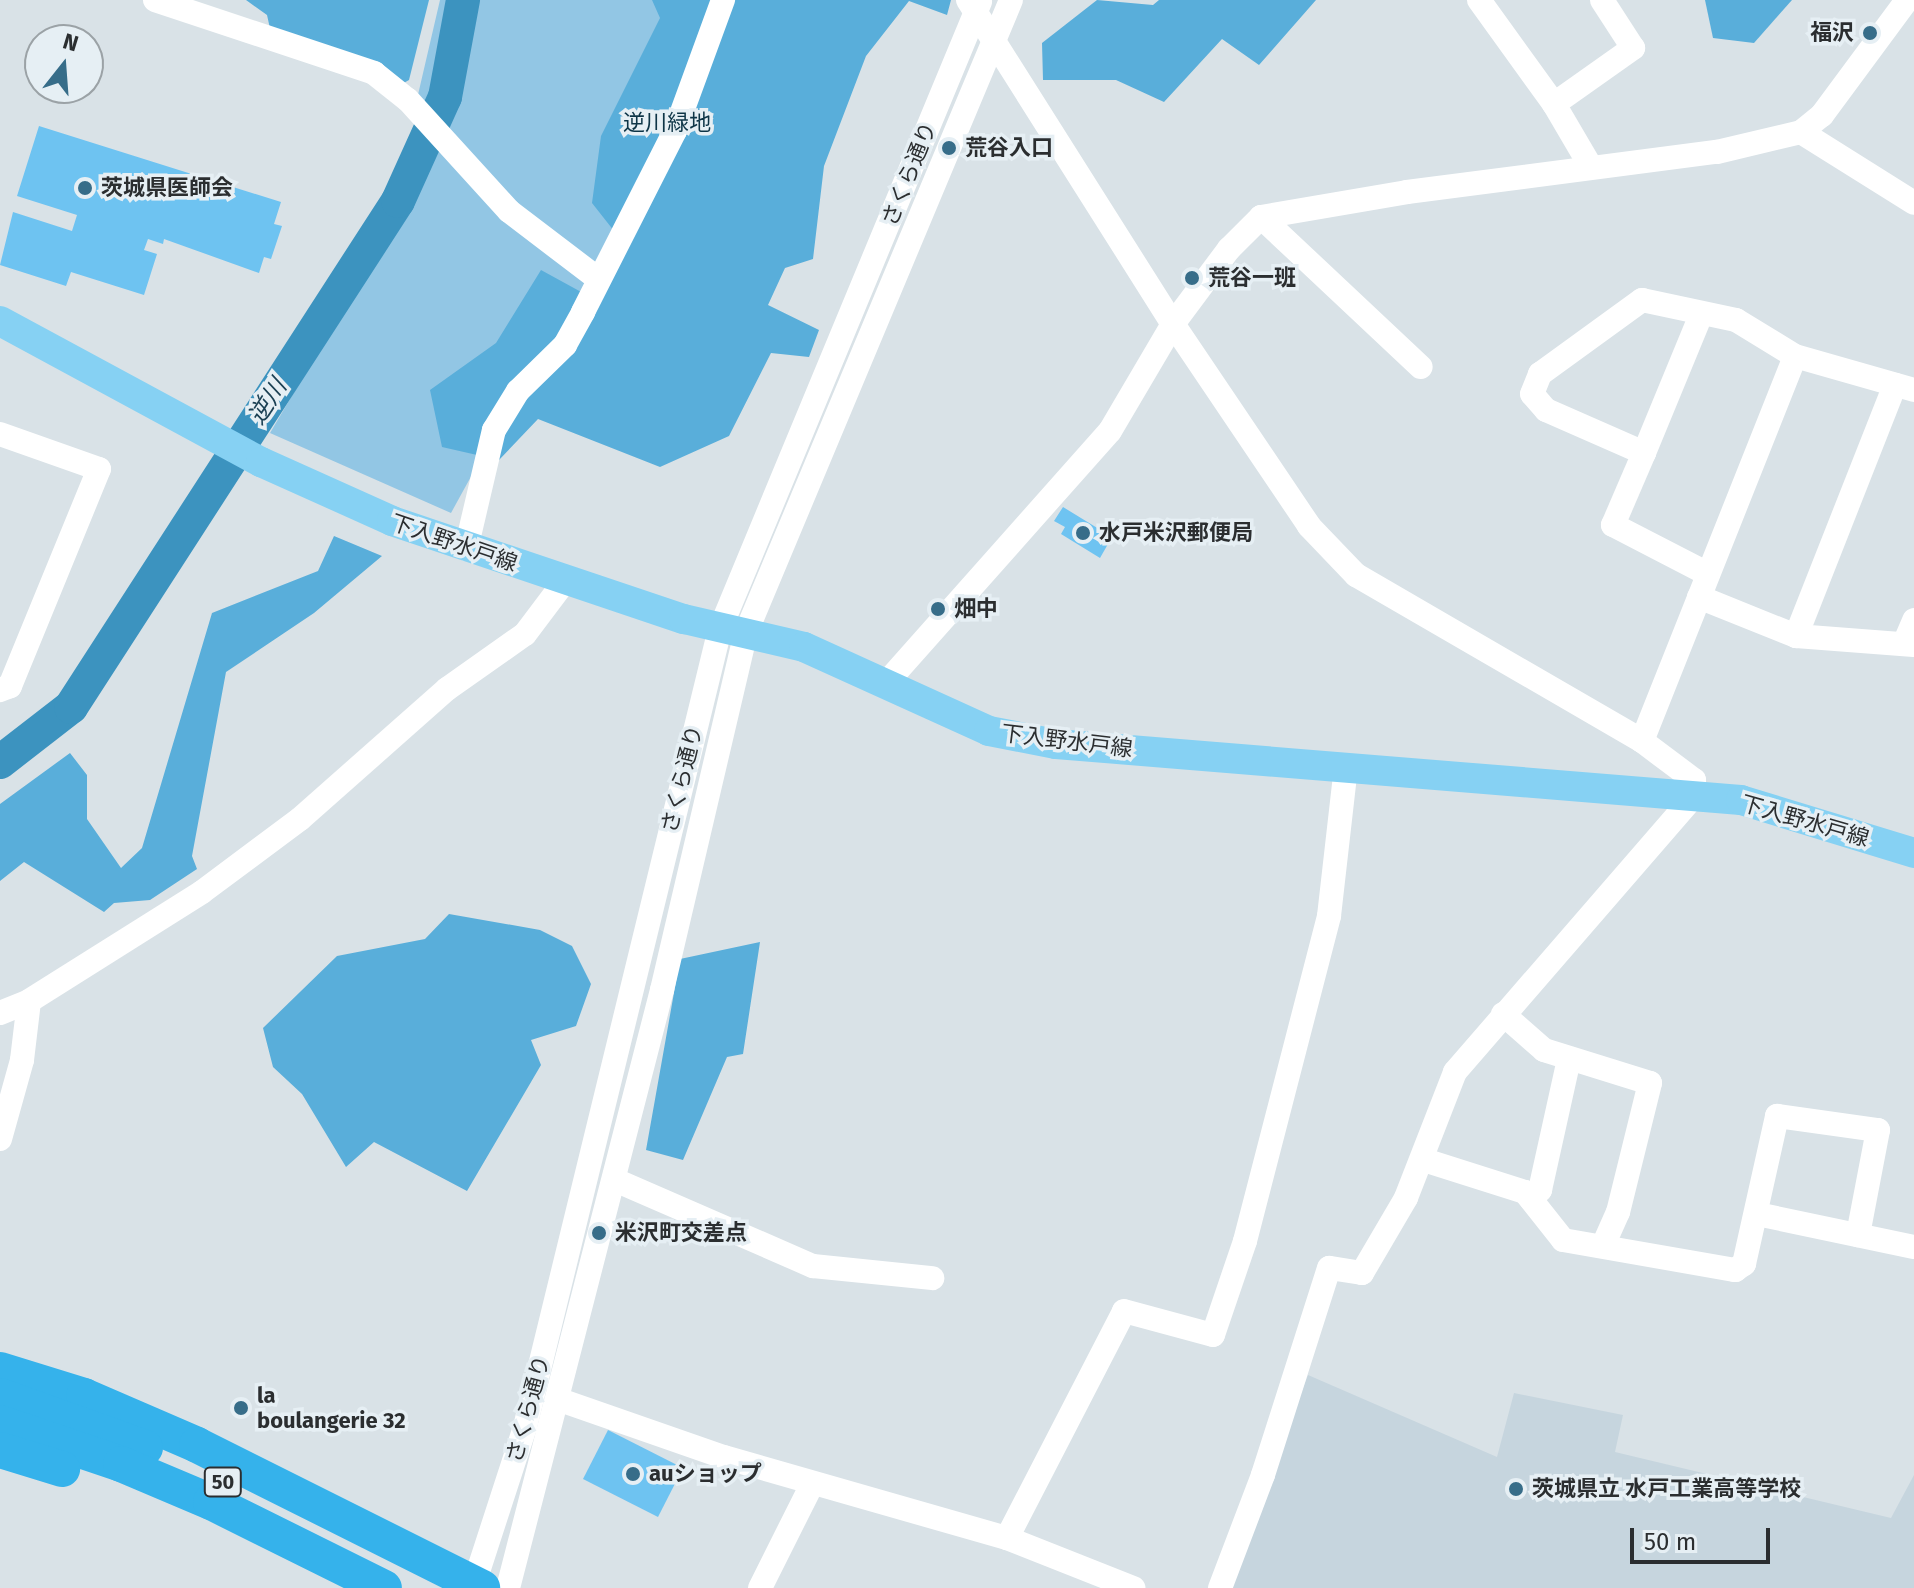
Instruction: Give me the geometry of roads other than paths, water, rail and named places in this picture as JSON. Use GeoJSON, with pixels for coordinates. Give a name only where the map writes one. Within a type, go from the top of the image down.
{"type":"FeatureCollection","features":[{"type":"Feature","properties":{"kind":"highway"},"geometry":{"type":"LineString","coordinates":[[0,1370],[84,1396],[197,1445],[484,1587]]}},
{"type":"Feature","properties":{"kind":"highway","name":"50"},"geometry":{"type":"LineString","coordinates":[[0,1396],[218,1479],[438,1588]]}},
{"type":"Feature","properties":{"kind":"highway","name":"50"},"geometry":{"type":"LineString","coordinates":[[0,1423],[121,1464],[211,1502],[384,1588]]}},
{"type":"Feature","properties":{"kind":"highway"},"geometry":{"type":"LineString","coordinates":[[0,1450],[189,1516],[334,1588]]}},
{"type":"Feature","properties":{"kind":"main road","name":"下入野水戸線"},"geometry":{"type":"LineString","coordinates":[[0,321],[261,462],[466,549],[732,632],[804,647],[888,681],[989,731],[1020,739],[1694,796],[1774,807],[1914,853]]}},
{"type":"Feature","properties":{"kind":"street"},"geometry":{"type":"LineString","coordinates":[[155,0],[374,73],[415,110],[509,211],[597,278]]}},
{"type":"Feature","properties":{"kind":"street"},"geometry":{"type":"LineString","coordinates":[[466,549],[494,430],[518,391],[565,345],[597,278],[669,145],[723,0]]}},
{"type":"Feature","properties":{"kind":"street","name":"さくら通り"},"geometry":{"type":"LineString","coordinates":[[484,1587],[560,1400],[615,1180],[732,632],[1011,0]]}},
{"type":"Feature","properties":{"kind":"street"},"geometry":{"type":"LineString","coordinates":[[1479,0],[1554,104],[1591,167]]}},
{"type":"Feature","properties":{"kind":"street"},"geometry":{"type":"LineString","coordinates":[[1554,104],[1633,48],[1602,0]]}},
{"type":"Feature","properties":{"kind":"street"},"geometry":{"type":"LineString","coordinates":[[888,681],[1110,431],[1173,324],[1229,249],[1261,217],[1765,144],[1801,132],[1822,115],[1907,0]]}},
{"type":"Feature","properties":{"kind":"street"},"geometry":{"type":"LineString","coordinates":[[975,4],[994,44],[1173,324],[1309,526],[1356,575],[1642,741],[1694,780],[1694,796],[1455,1072],[1424,1160],[1362,1273],[1329,1268],[1263,1475],[1220,1588]]}},
{"type":"Feature","properties":{"kind":"street","name":"さくら通り"},"geometry":{"type":"LineString","coordinates":[[484,1587],[732,632],[975,4]]}},
{"type":"Feature","properties":{"kind":"street"},"geometry":{"type":"LineString","coordinates":[[1801,132],[1914,203]]}},
{"type":"Feature","properties":{"kind":"street"},"geometry":{"type":"LineString","coordinates":[[1261,217],[1421,367]]}},
{"type":"Feature","properties":{"kind":"street"},"geometry":{"type":"LineString","coordinates":[[1644,453],[1546,410],[1532,394],[1540,374],[1642,300],[1736,320],[1795,356],[1905,387],[1796,636]]}},
{"type":"Feature","properties":{"kind":"street"},"geometry":{"type":"LineString","coordinates":[[1701,315],[1613,525],[1708,574]]}},
{"type":"Feature","properties":{"kind":"street"},"geometry":{"type":"LineString","coordinates":[[1642,741],[1795,356]]}},
{"type":"Feature","properties":{"kind":"street"},"geometry":{"type":"LineString","coordinates":[[0,690],[10,686],[99,469],[2,440]]}},
{"type":"Feature","properties":{"kind":"street"},"geometry":{"type":"LineString","coordinates":[[0,1013],[29,1001],[202,892],[300,819],[447,689],[525,634],[565,581]]}},
{"type":"Feature","properties":{"kind":"street"},"geometry":{"type":"LineString","coordinates":[[1699,597],[1796,636],[1909,644],[1914,620]]}},
{"type":"Feature","properties":{"kind":"street"},"geometry":{"type":"LineString","coordinates":[[1007,1538],[1124,1311],[1213,1335],[1245,1241],[1329,916],[1346,767]]}},
{"type":"Feature","properties":{"kind":"street"},"geometry":{"type":"LineString","coordinates":[[0,1139],[22,1060],[29,1001]]}},
{"type":"Feature","properties":{"kind":"street"},"geometry":{"type":"LineString","coordinates":[[1503,1014],[1544,1050],[1650,1083],[1618,1212],[1603,1246]]}},
{"type":"Feature","properties":{"kind":"street"},"geometry":{"type":"LineString","coordinates":[[1531,1199],[1540,1190],[1569,1059]]}},
{"type":"Feature","properties":{"kind":"street"},"geometry":{"type":"LineString","coordinates":[[1424,1160],[1525,1192],[1563,1240],[1735,1270],[1744,1264],[1777,1116],[1878,1130],[1858,1235]]}},
{"type":"Feature","properties":{"kind":"street"},"geometry":{"type":"LineString","coordinates":[[615,1180],[813,1266],[932,1278]]}},
{"type":"Feature","properties":{"kind":"street"},"geometry":{"type":"LineString","coordinates":[[1757,1214],[1914,1247]]}},
{"type":"Feature","properties":{"kind":"street"},"geometry":{"type":"LineString","coordinates":[[560,1400],[812,1484],[1007,1538],[1133,1588]]}},
{"type":"Feature","properties":{"kind":"street"},"geometry":{"type":"LineString","coordinates":[[760,1588],[812,1484]]}},
{"type":"Feature","properties":{"kind":"waterway","name":"逆川"},"geometry":{"type":"LineString","coordinates":[[0,762],[71,707],[398,201],[445,97],[463,0]]}},
{"type":"Feature","properties":{"kind":"place","name":"福沢"},"geometry":{"type":"Point","coordinates":[1870,33]}},
{"type":"Feature","properties":{"kind":"place","name":"荒谷入口"},"geometry":{"type":"Point","coordinates":[949,148]}},
{"type":"Feature","properties":{"kind":"place","name":"茨城県医師会"},"geometry":{"type":"Point","coordinates":[85,188]}},
{"type":"Feature","properties":{"kind":"place","name":"荒谷一班"},"geometry":{"type":"Point","coordinates":[1192,278]}},
{"type":"Feature","properties":{"kind":"place","name":"水戸米沢郵便局"},"geometry":{"type":"Point","coordinates":[1083,533]}},
{"type":"Feature","properties":{"kind":"place","name":"畑中"},"geometry":{"type":"Point","coordinates":[938,609]}},
{"type":"Feature","properties":{"kind":"place","name":"米沢町交差点"},"geometry":{"type":"Point","coordinates":[599,1233]}},
{"type":"Feature","properties":{"kind":"place","name":"la boulangerie 32"},"geometry":{"type":"Point","coordinates":[241,1408]}},
{"type":"Feature","properties":{"kind":"place","name":"auショップ"},"geometry":{"type":"Point","coordinates":[633,1474]}},
{"type":"Feature","properties":{"kind":"place","name":"茨城県立 水戸工業高等学校"},"geometry":{"type":"Point","coordinates":[1516,1489]}},
{"type":"Feature","properties":{"kind":"park label","name":"逆川緑地"},"geometry":{"type":"Point","coordinates":[667,123]}}]}
